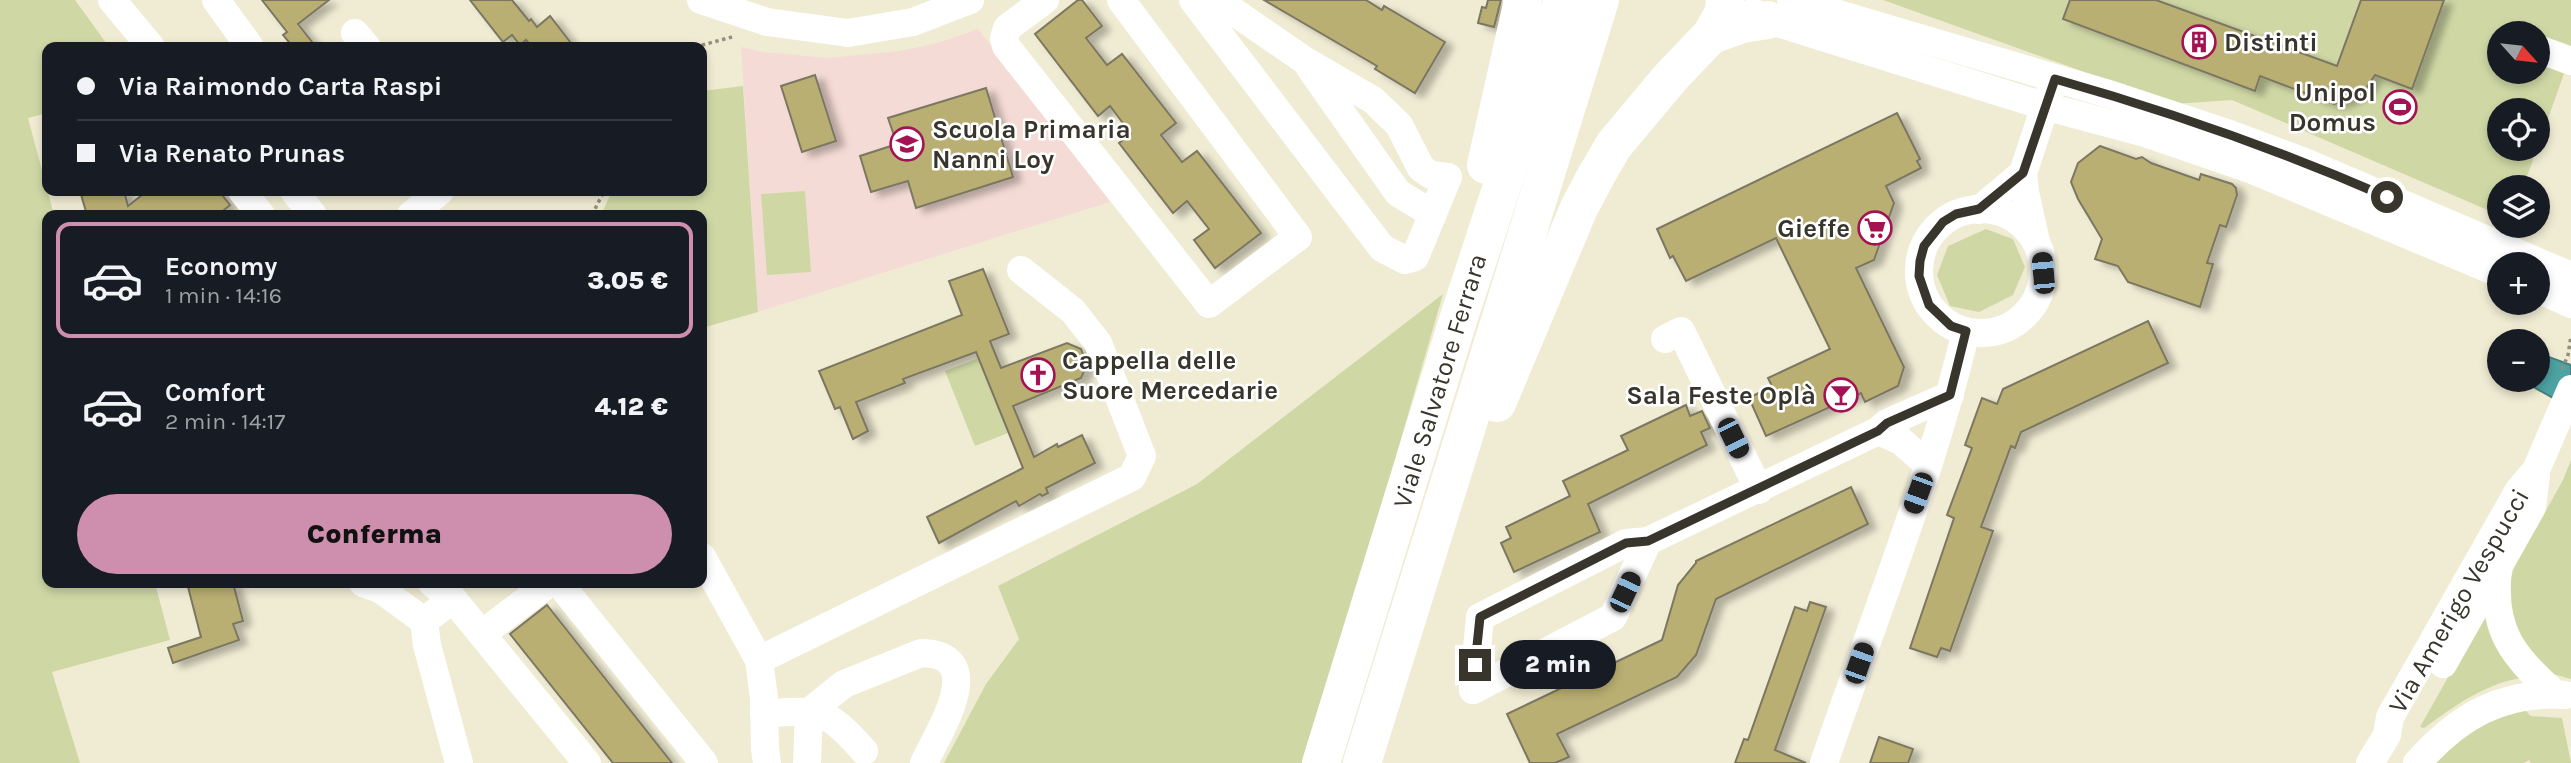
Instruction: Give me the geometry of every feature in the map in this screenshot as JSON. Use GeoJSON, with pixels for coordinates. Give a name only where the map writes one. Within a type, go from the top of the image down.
{"type":"FeatureCollection","features":[{"type":"Feature","properties":{"kind":"highway"},"geometry":{"type":"LineString","coordinates":[[1460,317],[1457,295],[1522,0]]}},
{"type":"Feature","properties":{"kind":"highway","name":"Viale Salvatore Ferrara"},"geometry":{"type":"LineString","coordinates":[[1321,763],[1460,317],[1563,0]]}},
{"type":"Feature","properties":{"kind":"highway","name":"Viale Salvatore Ferrara"},"geometry":{"type":"LineString","coordinates":[[1362,763],[1600,0]]}},
{"type":"Feature","properties":{"kind":"highway"},"geometry":{"type":"LineString","coordinates":[[1452,474],[1475,455],[1579,208],[1597,174],[1622,136],[1670,78],[1711,35],[1724,12],[1725,0]]}},
{"type":"Feature","properties":{"kind":"highway"},"geometry":{"type":"LineString","coordinates":[[1711,35],[1779,10]]}},
{"type":"Feature","properties":{"kind":"street"},"geometry":{"type":"LineString","coordinates":[[98,0],[127,42]]}},
{"type":"Feature","properties":{"kind":"street"},"geometry":{"type":"LineString","coordinates":[[112,0],[147,42]]}},
{"type":"Feature","properties":{"kind":"street"},"geometry":{"type":"LineString","coordinates":[[701,0],[767,22],[848,33],[913,22],[970,0]]}},
{"type":"Feature","properties":{"kind":"street"},"geometry":{"type":"LineString","coordinates":[[1045,0],[1006,28],[1006,46],[1209,304],[1298,237],[1121,0]]}},
{"type":"Feature","properties":{"kind":"street"},"geometry":{"type":"LineString","coordinates":[[1193,0],[1362,218],[1382,248],[1405,260],[1415,257],[1448,177],[1431,175],[1422,168],[1399,125],[1373,100],[1304,60],[1217,0]]}},
{"type":"Feature","properties":{"kind":"street"},"geometry":{"type":"LineString","coordinates":[[1732,0],[2055,79],[2203,125],[2305,162],[2571,276]]}},
{"type":"Feature","properties":{"kind":"street"},"geometry":{"type":"LineString","coordinates":[[228,4],[247,42]]}},
{"type":"Feature","properties":{"kind":"street"},"geometry":{"type":"LineString","coordinates":[[1779,10],[2044,106],[2145,133],[2250,169],[2487,268]]}},
{"type":"Feature","properties":{"kind":"street"},"geometry":{"type":"LineString","coordinates":[[2550,53],[2571,61]]}},
{"type":"Feature","properties":{"kind":"street"},"geometry":{"type":"LineString","coordinates":[[1304,60],[1398,193],[1433,214]]}},
{"type":"Feature","properties":{"kind":"street"},"geometry":{"type":"LineString","coordinates":[[2036,243],[2027,229],[2001,212],[1979,209],[1956,214],[1943,222],[1924,246],[1919,276],[1929,305],[1951,326],[1981,333],[1997,331],[2024,316],[2040,289],[2042,258],[2036,243],[2023,173],[2055,79]]}},
{"type":"Feature","properties":{"kind":"street"},"geometry":{"type":"LineString","coordinates":[[1979,209],[2023,173]]}},
{"type":"Feature","properties":{"kind":"street"},"geometry":{"type":"LineString","coordinates":[[298,196],[309,210]]}},
{"type":"Feature","properties":{"kind":"street"},"geometry":{"type":"LineString","coordinates":[[417,210],[434,196]]}},
{"type":"Feature","properties":{"kind":"street"},"geometry":{"type":"LineString","coordinates":[[255,197],[274,210]]}},
{"type":"Feature","properties":{"kind":"street"},"geometry":{"type":"LineString","coordinates":[[759,660],[1132,477],[1142,456],[1097,344],[1073,311],[1021,270]]}},
{"type":"Feature","properties":{"kind":"street"},"geometry":{"type":"LineString","coordinates":[[2550,294],[2571,304]]}},
{"type":"Feature","properties":{"kind":"street"},"geometry":{"type":"LineString","coordinates":[[1665,339],[1681,331],[1759,490]]}},
{"type":"Feature","properties":{"kind":"street"},"geometry":{"type":"LineString","coordinates":[[1824,763],[1928,465],[1966,331]]}},
{"type":"Feature","properties":{"kind":"street","name":"Via Amerigo Vespucci"},"geometry":{"type":"LineString","coordinates":[[2370,763],[2386,735],[2390,717],[2515,498],[2536,470],[2571,389]]}},
{"type":"Feature","properties":{"kind":"street"},"geometry":{"type":"LineString","coordinates":[[1648,541],[1613,617],[1473,690],[1480,617],[1626,543],[1648,541],[1759,490],[1878,431],[1887,423],[1950,395]]}},
{"type":"Feature","properties":{"kind":"street"},"geometry":{"type":"LineString","coordinates":[[1878,431],[1901,441],[1928,465]]}},
{"type":"Feature","properties":{"kind":"street","name":"Via Amerigo Vespucci"},"geometry":{"type":"LineString","coordinates":[[2386,735],[2403,724],[2410,714],[2498,568],[2532,507],[2536,470]]}},
{"type":"Feature","properties":{"kind":"street"},"geometry":{"type":"LineString","coordinates":[[2515,498],[2518,513],[2502,544],[2498,568],[2495,596],[2500,622],[2508,641],[2529,670],[2563,695]]}},
{"type":"Feature","properties":{"kind":"street"},"geometry":{"type":"LineString","coordinates":[[707,566],[759,660],[764,714],[763,758]]}},
{"type":"Feature","properties":{"kind":"street"},"geometry":{"type":"LineString","coordinates":[[377,588],[424,621]]}},
{"type":"Feature","properties":{"kind":"street"},"geometry":{"type":"LineString","coordinates":[[482,634],[554,588]]}},
{"type":"Feature","properties":{"kind":"street"},"geometry":{"type":"LineString","coordinates":[[563,588],[704,763]]}},
{"type":"Feature","properties":{"kind":"street"},"geometry":{"type":"LineString","coordinates":[[458,763],[427,645],[424,621],[442,591],[482,634],[587,763]]}},
{"type":"Feature","properties":{"kind":"street"},"geometry":{"type":"LineString","coordinates":[[807,763],[809,712],[844,684],[921,653],[935,653],[947,659],[954,667],[957,678],[949,708],[924,763]]}},
{"type":"Feature","properties":{"kind":"street"},"geometry":{"type":"LineString","coordinates":[[2417,763],[2452,727],[2475,713],[2499,702],[2525,695],[2563,695]]}},
{"type":"Feature","properties":{"kind":"street"},"geometry":{"type":"LineString","coordinates":[[764,714],[817,712],[839,723],[864,751]]}},
{"type":"Feature","properties":{"kind":"path"},"geometry":{"type":"LineString","coordinates":[[707,44],[732,37]]}},
{"type":"Feature","properties":{"kind":"shaded area","name":"Scuola Primaria Nanni Loy"},"geometry":{"type":"Polygon","coordinates":[[[978,29],[1110,202],[758,312],[741,47],[763,52],[828,58],[900,51],[941,42],[978,29]]]}},
{"type":"Feature","properties":{"kind":"green space"},"geometry":{"type":"Polygon","coordinates":[[[0,0],[75,0],[105,42],[42,42],[42,114],[28,118],[42,170],[42,196],[49,196],[53,210],[42,210],[42,588],[156,588],[170,640],[52,672],[80,763],[0,763],[0,0]]]}},
{"type":"Feature","properties":{"kind":"green space","name":"Unipol Domus"},"geometry":{"type":"Polygon","coordinates":[[[1883,0],[2571,0],[2571,54],[2550,113],[2550,98],[2487,98],[2487,161],[2533,161],[2527,175],[2487,175],[2487,210],[2232,100],[2174,104],[1883,0]]]}},
{"type":"Feature","properties":{"kind":"green space"},"geometry":{"type":"Polygon","coordinates":[[[743,86],[758,312],[707,327],[707,210],[603,210],[610,196],[707,196],[707,90],[743,86]]]}},
{"type":"Feature","properties":{"kind":"green space"},"geometry":{"type":"Polygon","coordinates":[[[805,191],[811,272],[767,275],[761,194],[805,191]]]}},
{"type":"Feature","properties":{"kind":"green space"},"geometry":{"type":"Polygon","coordinates":[[[1986,229],[2013,239],[2025,267],[2013,295],[1979,312],[1950,306],[1937,275],[1948,246],[1986,229]]]}},
{"type":"Feature","properties":{"kind":"green space"},"geometry":{"type":"Polygon","coordinates":[[[1443,294],[1307,763],[944,763],[986,684],[1019,639],[998,586],[1197,484],[1443,294]]]}},
{"type":"Feature","properties":{"kind":"green space"},"geometry":{"type":"Polygon","coordinates":[[[979,358],[1008,433],[975,446],[945,371],[979,358]]]}},
{"type":"Feature","properties":{"kind":"green space"},"geometry":{"type":"Polygon","coordinates":[[[2571,460],[2571,679],[2553,674],[2523,647],[2509,614],[2510,580],[2514,568],[2563,480],[2571,460]]]}},
{"type":"Feature","properties":{"kind":"green space"},"geometry":{"type":"Polygon","coordinates":[[[2486,610],[2527,677],[2485,689],[2424,728],[2420,727],[2486,610]]]}},
{"type":"Feature","properties":{"kind":"green space"},"geometry":{"type":"Polygon","coordinates":[[[2520,705],[2531,716],[2562,718],[2571,763],[2531,763],[2529,760],[2524,763],[2428,763],[2437,751],[2520,705]]]}},
{"type":"Feature","properties":{"kind":"water"},"geometry":{"type":"Polygon","coordinates":[[[2550,357],[2571,365],[2571,408],[2542,392],[2550,392],[2550,357]]]}},
{"type":"Feature","properties":{"kind":"building"},"geometry":{"type":"Polygon","coordinates":[[[262,0],[329,0],[298,24],[312,42],[289,42],[283,35],[287,32],[262,0]]]}},
{"type":"Feature","properties":{"kind":"building"},"geometry":{"type":"Polygon","coordinates":[[[470,0],[512,0],[537,27],[550,16],[570,42],[518,42],[512,35],[503,42],[470,0]]]}},
{"type":"Feature","properties":{"kind":"building"},"geometry":{"type":"Polygon","coordinates":[[[1078,0],[1082,0],[1102,26],[1086,38],[1107,65],[1122,54],[1176,123],[1161,135],[1182,162],[1197,151],[1261,233],[1215,268],[1194,240],[1209,229],[1187,201],[1173,213],[1119,143],[1131,134],[1110,106],[1098,116],[1035,34],[1078,0]]]}},
{"type":"Feature","properties":{"kind":"building"},"geometry":{"type":"Polygon","coordinates":[[[1264,0],[1366,0],[1382,10],[1384,6],[1445,42],[1415,93],[1375,69],[1377,66],[1264,0]]]}},
{"type":"Feature","properties":{"kind":"building"},"geometry":{"type":"Polygon","coordinates":[[[1488,0],[1501,0],[1494,27],[1478,23],[1482,7],[1486,8],[1488,0]]]}},
{"type":"Feature","properties":{"kind":"building","name":"Distinti"},"geometry":{"type":"Polygon","coordinates":[[[2070,0],[2156,0],[2337,66],[2361,0],[2444,0],[2412,89],[2375,75],[2365,90],[2334,104],[2260,76],[2255,91],[2063,19],[2070,0]]]}},
{"type":"Feature","properties":{"kind":"building"},"geometry":{"type":"Polygon","coordinates":[[[815,75],[836,141],[802,152],[781,86],[815,75]]]}},
{"type":"Feature","properties":{"kind":"building"},"geometry":{"type":"Polygon","coordinates":[[[986,88],[1013,177],[916,208],[908,181],[871,192],[860,156],[897,144],[888,118],[986,88]]]}},
{"type":"Feature","properties":{"kind":"building"},"geometry":{"type":"Polygon","coordinates":[[[1897,113],[1920,159],[1917,161],[1921,168],[1886,186],[1894,203],[1874,260],[1856,268],[1904,367],[1898,386],[1865,402],[1861,393],[1766,436],[1749,398],[1772,386],[1768,378],[1830,349],[1776,238],[1686,281],[1673,256],[1670,258],[1657,229],[1897,113]]]}},
{"type":"Feature","properties":{"kind":"building"},"geometry":{"type":"Polygon","coordinates":[[[2100,146],[2136,159],[2142,157],[2151,163],[2199,180],[2201,174],[2232,184],[2236,188],[2237,195],[2226,227],[2220,225],[2207,263],[2213,264],[2200,307],[2128,282],[2118,266],[2095,259],[2102,239],[2071,182],[2078,163],[2100,146]]]}},
{"type":"Feature","properties":{"kind":"building"},"geometry":{"type":"Polygon","coordinates":[[[81,196],[125,196],[128,206],[141,196],[223,196],[230,205],[224,210],[86,210],[81,196]]]}},
{"type":"Feature","properties":{"kind":"building"},"geometry":{"type":"Polygon","coordinates":[[[983,269],[1009,334],[990,341],[1001,368],[1067,343],[1081,349],[1087,365],[1081,378],[1013,406],[1034,457],[1057,444],[1058,447],[1082,435],[1095,463],[1046,488],[1048,493],[1042,496],[1040,494],[1019,506],[1016,501],[939,543],[927,517],[1023,468],[976,352],[903,379],[905,383],[856,402],[868,431],[853,439],[840,407],[835,409],[819,371],[962,315],[949,281],[983,269]]]}},
{"type":"Feature","properties":{"kind":"building"},"geometry":{"type":"Polygon","coordinates":[[[2148,321],[2168,363],[2021,432],[2015,448],[2011,446],[1981,527],[1993,531],[1950,651],[1941,648],[1937,657],[1910,648],[1954,518],[1947,515],[1972,448],[1965,445],[1982,398],[1997,404],[2003,389],[2148,321]]]}},
{"type":"Feature","properties":{"kind":"building"},"geometry":{"type":"Polygon","coordinates":[[[1686,405],[1690,416],[1702,411],[1710,428],[1701,432],[1707,445],[1588,504],[1600,532],[1514,572],[1501,543],[1511,538],[1506,527],[1570,496],[1563,481],[1628,450],[1621,436],[1686,405]]]}},
{"type":"Feature","properties":{"kind":"building"},"geometry":{"type":"Polygon","coordinates":[[[1851,487],[1868,524],[1716,599],[1696,655],[1677,677],[1557,734],[1569,757],[1555,763],[1530,763],[1507,714],[1662,640],[1678,585],[1696,561],[1851,487]]]}},
{"type":"Feature","properties":{"kind":"building"},"geometry":{"type":"Polygon","coordinates":[[[188,588],[234,588],[243,621],[233,624],[239,640],[173,663],[168,648],[201,637],[188,588]]]}},
{"type":"Feature","properties":{"kind":"building"},"geometry":{"type":"Polygon","coordinates":[[[1810,602],[1826,607],[1775,750],[1806,763],[1735,763],[1744,739],[1748,740],[1795,607],[1807,611],[1810,602]]]}},
{"type":"Feature","properties":{"kind":"building"},"geometry":{"type":"Polygon","coordinates":[[[547,605],[672,763],[613,763],[510,634],[547,605]]]}},
{"type":"Feature","properties":{"kind":"building"},"geometry":{"type":"Polygon","coordinates":[[[1879,737],[1913,749],[1908,763],[1870,763],[1879,737]]]}},
{"type":"Feature","properties":{"kind":"place","name":"Distinti"},"geometry":{"type":"Point","coordinates":[2199,42]}},
{"type":"Feature","properties":{"kind":"place","name":"Unipol Domus"},"geometry":{"type":"Point","coordinates":[2400,107]}},
{"type":"Feature","properties":{"kind":"place","name":"Scuola Primaria Nanni Loy"},"geometry":{"type":"Point","coordinates":[907,144]}},
{"type":"Feature","properties":{"kind":"place","name":"Gieffe"},"geometry":{"type":"Point","coordinates":[1875,228]}},
{"type":"Feature","properties":{"kind":"place","name":"Cappella delle Suore Mercedarie"},"geometry":{"type":"Point","coordinates":[1038,375]}},
{"type":"Feature","properties":{"kind":"place","name":"Sala Feste Oplà"},"geometry":{"type":"Point","coordinates":[1841,395]}},
{"type":"Feature","properties":{"kind":"route"},"geometry":{"type":"LineString","coordinates":[[1475,665],[1480,617],[1626,543],[1648,541],[1759,490],[1878,431],[1887,423],[1950,395],[1966,331],[1951,326],[1939,317],[1922,291],[1919,276],[1924,246],[1943,222],[1956,214],[1979,209],[2023,173],[2055,79],[2227,133],[2387,197]]}}]}
